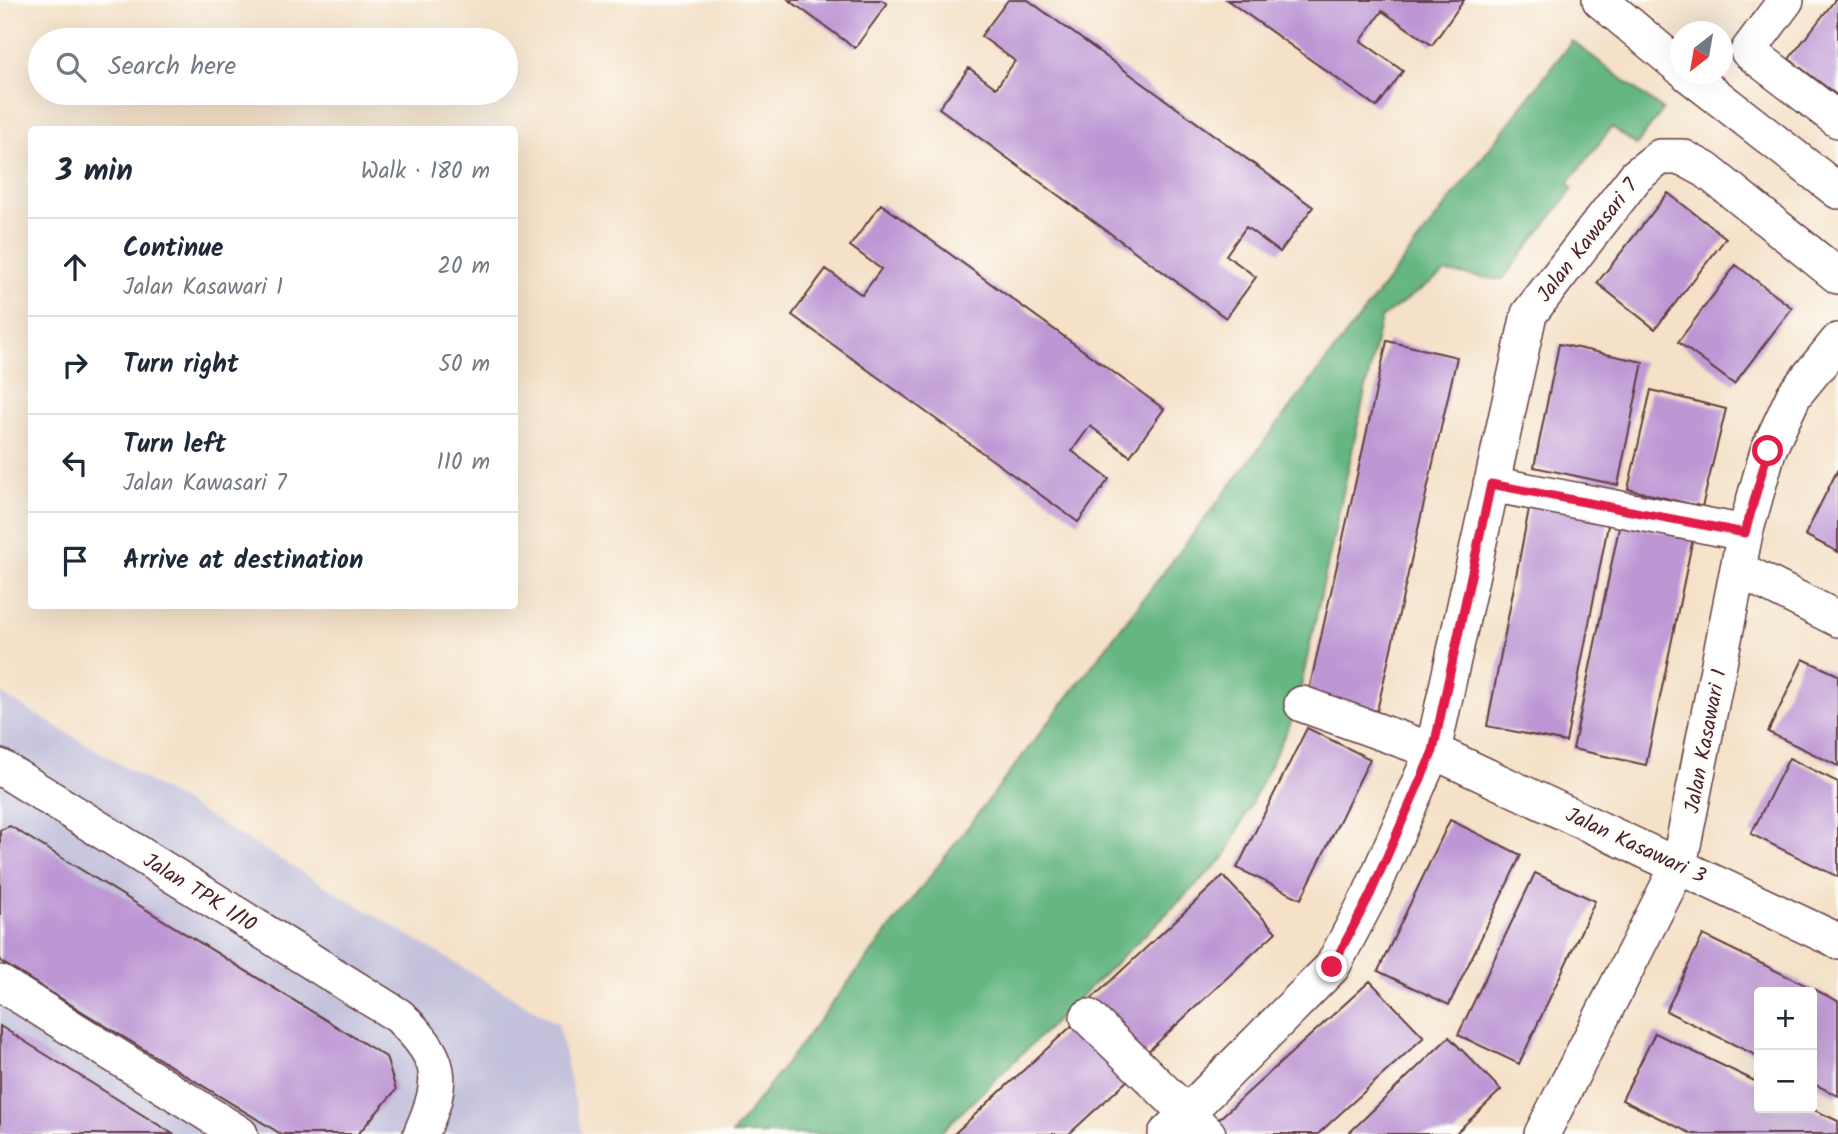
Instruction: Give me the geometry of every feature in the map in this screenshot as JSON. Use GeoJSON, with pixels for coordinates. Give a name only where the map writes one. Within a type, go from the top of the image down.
{"type":"FeatureCollection","features":[{"type":"Feature","properties":{"kind":"street"},"geometry":{"type":"LineString","coordinates":[[1600,0],[1670,59]]}},
{"type":"Feature","properties":{"kind":"street"},"geometry":{"type":"LineString","coordinates":[[1786,0],[1748,51],[1838,120]]}},
{"type":"Feature","properties":{"kind":"street"},"geometry":{"type":"LineString","coordinates":[[1701,84],[1838,191]]}},
{"type":"Feature","properties":{"kind":"street","name":"Jalan Kawasari 7"},"geometry":{"type":"LineString","coordinates":[[1187,1127],[1332,967],[1370,895],[1433,751],[1529,314],[1636,176],[1660,157],[1682,158],[1706,170],[1838,276]]}},
{"type":"Feature","properties":{"kind":"street","name":"Jalan Kasawari 1"},"geometry":{"type":"LineString","coordinates":[[1545,1133],[1679,865],[1745,533],[1768,451],[1794,395],[1838,341]]}},
{"type":"Feature","properties":{"kind":"street"},"geometry":{"type":"LineString","coordinates":[[1491,484],[1745,533]]}},
{"type":"Feature","properties":{"kind":"street"},"geometry":{"type":"LineString","coordinates":[[1738,569],[1838,619]]}},
{"type":"Feature","properties":{"kind":"street","name":"Jalan Kasawari 3"},"geometry":{"type":"LineString","coordinates":[[1302,704],[1433,751],[1838,941]]}},
{"type":"Feature","properties":{"kind":"street","name":"Jalan TPK 1/10"},"geometry":{"type":"LineString","coordinates":[[0,767],[400,1016],[425,1042],[438,1071],[434,1104],[421,1134]]}},
{"type":"Feature","properties":{"kind":"street"},"geometry":{"type":"LineString","coordinates":[[0,983],[240,1134]]}},
{"type":"Feature","properties":{"kind":"street"},"geometry":{"type":"LineString","coordinates":[[1088,1017],[1187,1127]]}},
{"type":"Feature","properties":{"kind":"shaded area"},"geometry":{"type":"Polygon","coordinates":[[[0,693],[558,1024],[582,1134],[0,1134],[0,693]]]}},
{"type":"Feature","properties":{"kind":"green space"},"geometry":{"type":"Polygon","coordinates":[[[1572,41],[1663,110],[1636,145],[1612,127],[1568,184],[1573,189],[1502,280],[1445,272],[1381,318],[1295,714],[1225,857],[939,1134],[732,1134],[1572,41]]]}},
{"type":"Feature","properties":{"kind":"building"},"geometry":{"type":"Polygon","coordinates":[[[789,0],[882,0],[887,4],[855,48],[789,0]]]}},
{"type":"Feature","properties":{"kind":"building"},"geometry":{"type":"Polygon","coordinates":[[[1008,0],[1028,0],[1313,207],[1280,252],[1246,227],[1226,255],[1256,277],[1226,318],[939,108],[969,68],[996,88],[1015,61],[981,36],[1008,0]]]}},
{"type":"Feature","properties":{"kind":"building"},"geometry":{"type":"Polygon","coordinates":[[[1227,0],[1464,0],[1432,45],[1382,11],[1361,41],[1403,71],[1377,107],[1227,0]]]}},
{"type":"Feature","properties":{"kind":"building"},"geometry":{"type":"Polygon","coordinates":[[[1835,0],[1838,0],[1838,96],[1789,59],[1835,0]]]}},
{"type":"Feature","properties":{"kind":"building"},"geometry":{"type":"Polygon","coordinates":[[[1668,193],[1726,238],[1655,329],[1597,283],[1668,193]]]}},
{"type":"Feature","properties":{"kind":"building"},"geometry":{"type":"Polygon","coordinates":[[[881,204],[1164,409],[1130,456],[1090,426],[1072,451],[1109,479],[1078,522],[792,315],[826,269],[862,295],[881,269],[850,246],[881,204]]]}},
{"type":"Feature","properties":{"kind":"building"},"geometry":{"type":"Polygon","coordinates":[[[1736,265],[1792,308],[1734,384],[1678,342],[1736,265]]]}},
{"type":"Feature","properties":{"kind":"building"},"geometry":{"type":"Polygon","coordinates":[[[1387,341],[1457,357],[1377,711],[1308,695],[1387,341]]]}},
{"type":"Feature","properties":{"kind":"building"},"geometry":{"type":"Polygon","coordinates":[[[1559,344],[1643,362],[1618,485],[1534,467],[1559,344]]]}},
{"type":"Feature","properties":{"kind":"building"},"geometry":{"type":"Polygon","coordinates":[[[1651,390],[1726,409],[1702,507],[1628,489],[1651,390]]]}},
{"type":"Feature","properties":{"kind":"building"},"geometry":{"type":"Polygon","coordinates":[[[1838,469],[1838,552],[1805,535],[1838,469]]]}},
{"type":"Feature","properties":{"kind":"building"},"geometry":{"type":"Polygon","coordinates":[[[1530,504],[1609,520],[1566,742],[1487,726],[1530,504]]]}},
{"type":"Feature","properties":{"kind":"building"},"geometry":{"type":"Polygon","coordinates":[[[1620,523],[1693,538],[1646,765],[1573,749],[1620,523]]]}},
{"type":"Feature","properties":{"kind":"building"},"geometry":{"type":"Polygon","coordinates":[[[1803,659],[1838,675],[1838,766],[1768,732],[1803,659]]]}},
{"type":"Feature","properties":{"kind":"building"},"geometry":{"type":"Polygon","coordinates":[[[1307,728],[1370,759],[1301,899],[1237,868],[1307,728]]]}},
{"type":"Feature","properties":{"kind":"building"},"geometry":{"type":"Polygon","coordinates":[[[1789,758],[1838,782],[1838,877],[1751,834],[1789,758]]]}},
{"type":"Feature","properties":{"kind":"building"},"geometry":{"type":"Polygon","coordinates":[[[1450,820],[1521,855],[1449,1005],[1378,971],[1450,820]]]}},
{"type":"Feature","properties":{"kind":"building"},"geometry":{"type":"Polygon","coordinates":[[[10,826],[386,1057],[396,1090],[358,1134],[281,1134],[0,961],[0,830],[10,826]]]}},
{"type":"Feature","properties":{"kind":"building"},"geometry":{"type":"Polygon","coordinates":[[[1535,873],[1595,901],[1519,1064],[1458,1035],[1535,873]]]}},
{"type":"Feature","properties":{"kind":"building"},"geometry":{"type":"Polygon","coordinates":[[[1223,876],[1276,932],[1141,1058],[1088,1002],[1223,876]]]}},
{"type":"Feature","properties":{"kind":"building"},"geometry":{"type":"Polygon","coordinates":[[[1703,935],[1809,987],[1754,987],[1754,1055],[1666,1011],[1703,935]]]}},
{"type":"Feature","properties":{"kind":"building"},"geometry":{"type":"Polygon","coordinates":[[[1370,981],[1424,1037],[1318,1134],[1215,1134],[1209,1128],[1370,981]]]}},
{"type":"Feature","properties":{"kind":"building"},"geometry":{"type":"Polygon","coordinates":[[[1817,991],[1838,1001],[1838,1096],[1817,1086],[1817,991]]]}},
{"type":"Feature","properties":{"kind":"building"},"geometry":{"type":"Polygon","coordinates":[[[1075,1023],[1128,1080],[1069,1134],[954,1134],[1075,1023]]]}},
{"type":"Feature","properties":{"kind":"building"},"geometry":{"type":"Polygon","coordinates":[[[0,1026],[173,1134],[0,1134],[0,1026]]]}},
{"type":"Feature","properties":{"kind":"building"},"geometry":{"type":"Polygon","coordinates":[[[1655,1033],[1754,1081],[1754,1113],[1817,1111],[1838,1121],[1838,1134],[1692,1134],[1622,1100],[1655,1033]]]}},
{"type":"Feature","properties":{"kind":"building"},"geometry":{"type":"Polygon","coordinates":[[[1449,1037],[1501,1090],[1455,1134],[1348,1134],[1449,1037]]]}},
{"type":"Feature","properties":{"kind":"route"},"geometry":{"type":"LineString","coordinates":[[1332,967],[1370,895],[1433,751],[1491,484],[1745,533],[1768,451]]}}]}
